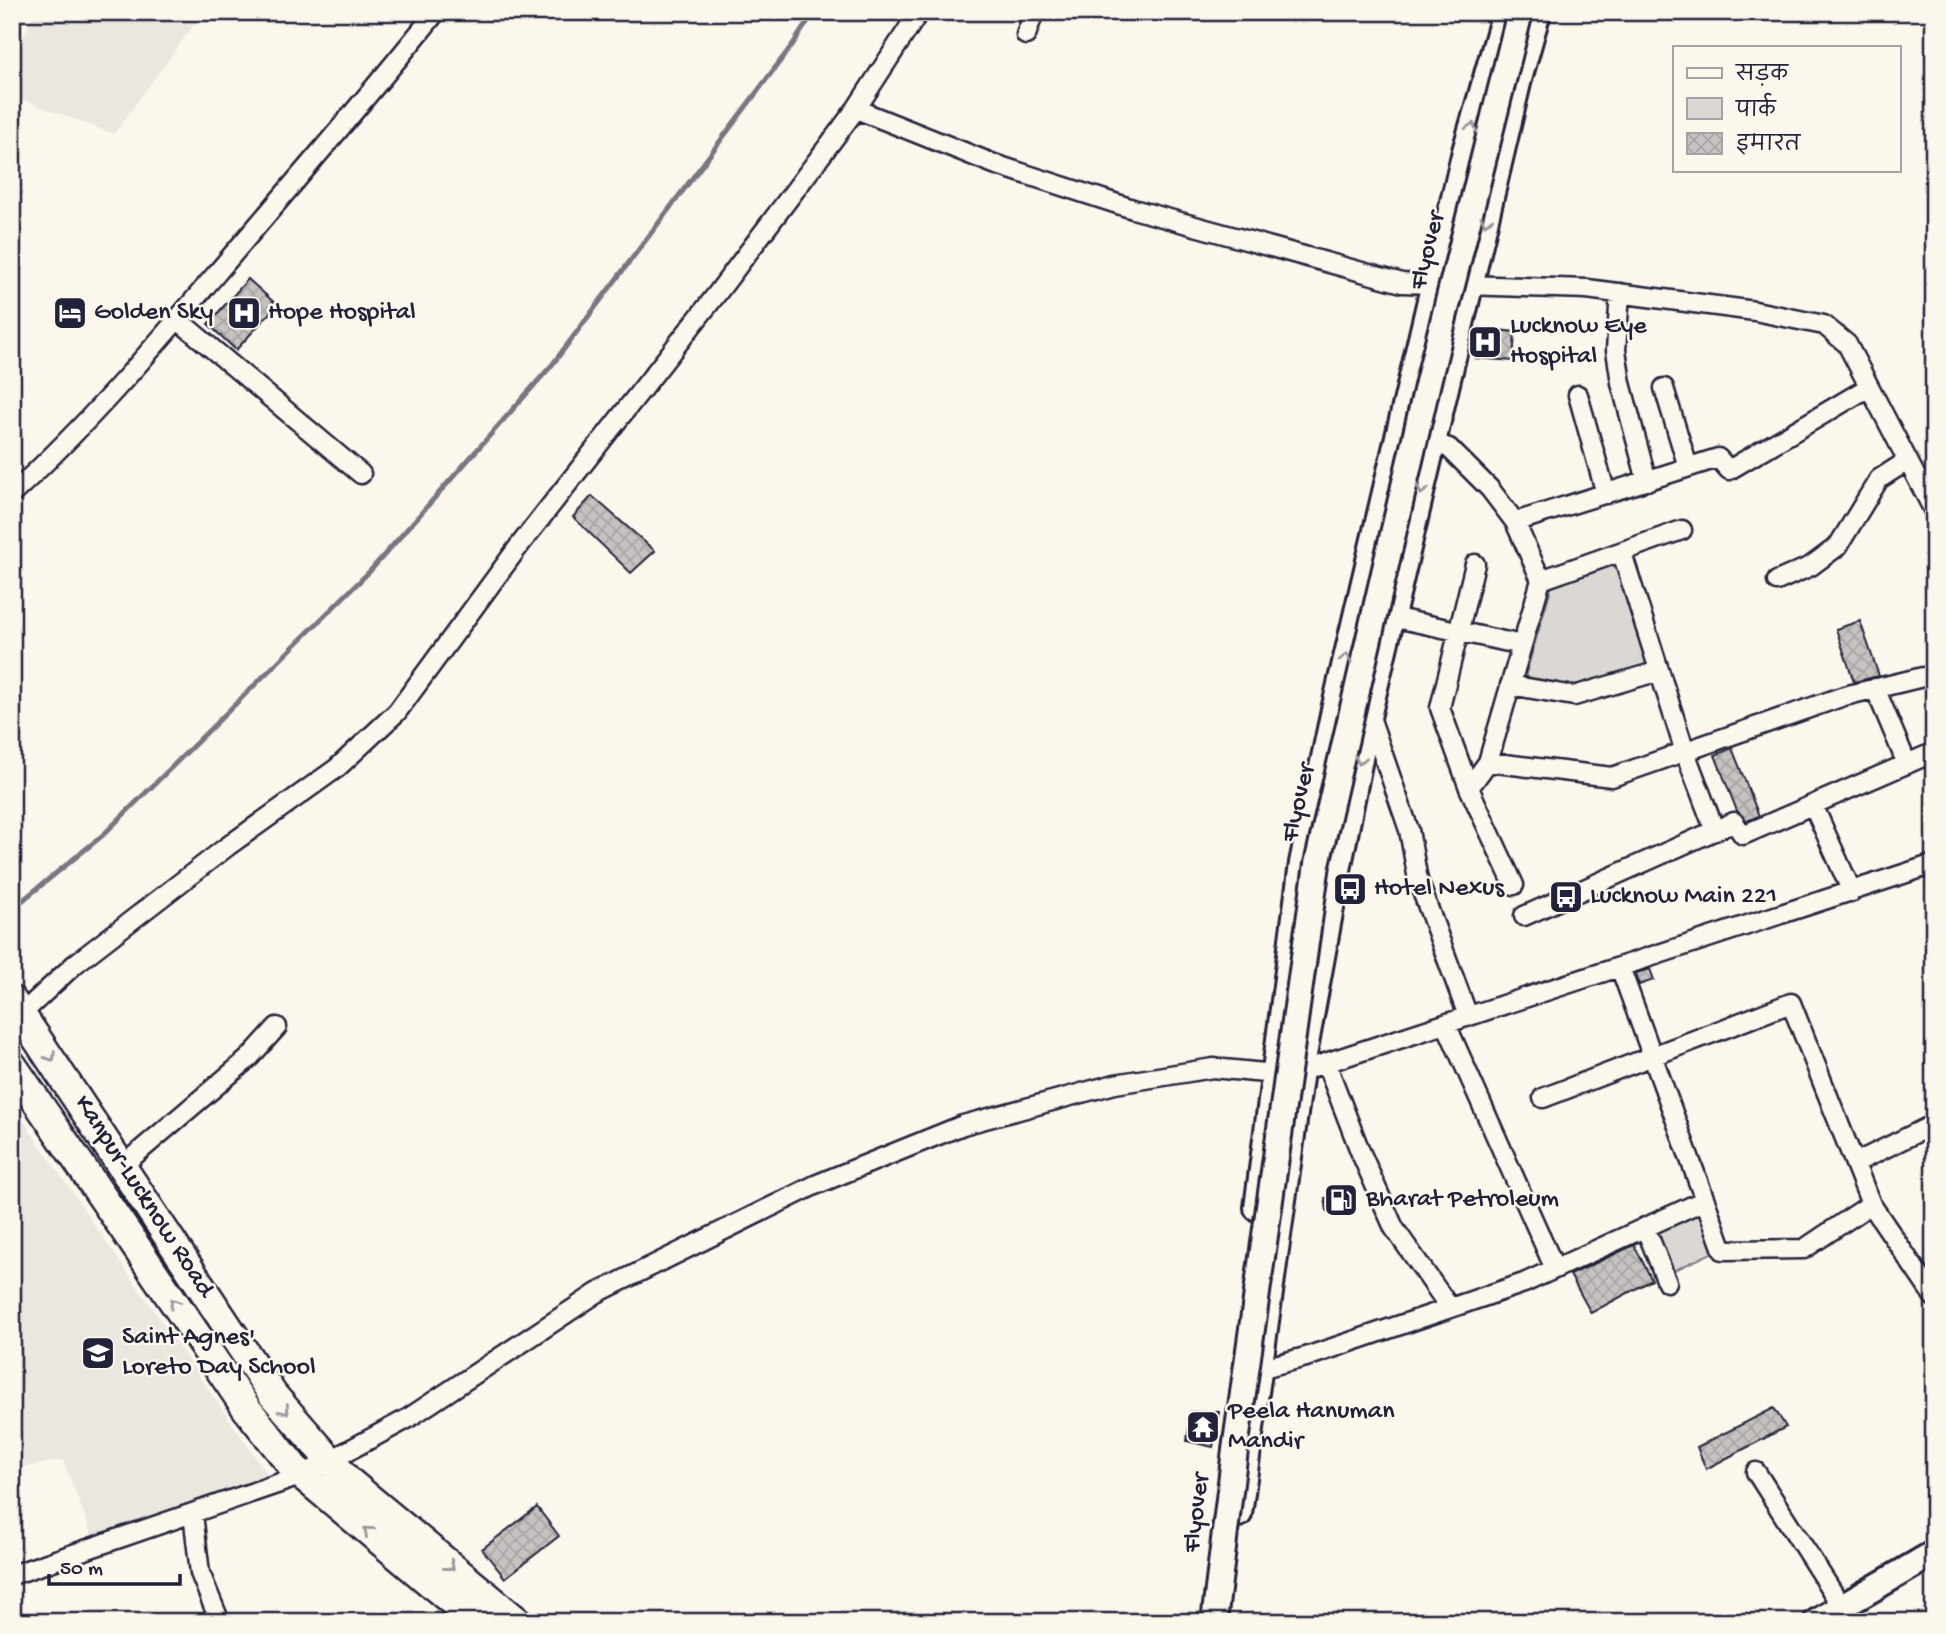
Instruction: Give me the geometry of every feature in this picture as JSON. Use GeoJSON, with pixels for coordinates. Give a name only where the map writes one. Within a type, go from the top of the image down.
{"type":"FeatureCollection","features":[{"type":"Feature","properties":{"kind":"main road"},"geometry":{"type":"LineString","coordinates":[[1225,1622],[1275,1074],[1302,863],[1355,618],[1465,151],[1505,12]]}},
{"type":"Feature","properties":{"kind":"main road","name":"Flyover"},"geometry":{"type":"LineString","coordinates":[[1214,1622],[1237,1436],[1317,864],[1428,382],[1520,12]]}},
{"type":"Feature","properties":{"kind":"main road"},"geometry":{"type":"LineString","coordinates":[[1202,1622],[1301,1071],[1369,713],[1518,83],[1538,12]]}},
{"type":"Feature","properties":{"kind":"main road","name":"Kanpur-Lucknow Road"},"geometry":{"type":"LineString","coordinates":[[16,1013],[122,1166],[273,1395],[348,1481],[518,1622]]}},
{"type":"Feature","properties":{"kind":"main road","name":"Kanpur-Lucknow Road"},"geometry":{"type":"LineString","coordinates":[[12,1065],[247,1409],[303,1475],[477,1622]]}},
{"type":"Feature","properties":{"kind":"main road"},"geometry":{"type":"LineString","coordinates":[[1816,1622],[1934,1553]]}},
{"type":"Feature","properties":{"kind":"street"},"geometry":{"type":"LineString","coordinates":[[12,494],[43,466],[127,378],[373,91],[436,12]]}},
{"type":"Feature","properties":{"kind":"street"},"geometry":{"type":"LineString","coordinates":[[16,1013],[228,846],[337,768],[397,712],[519,547],[709,305],[856,109],[919,12]]}},
{"type":"Feature","properties":{"kind":"street"},"geometry":{"type":"LineString","coordinates":[[1026,35],[1034,12]]}},
{"type":"Feature","properties":{"kind":"street"},"geometry":{"type":"LineString","coordinates":[[856,109],[995,164],[1133,209],[1402,283],[1587,289],[1755,311],[1824,325],[1847,344],[1934,511]]}},
{"type":"Feature","properties":{"kind":"street"},"geometry":{"type":"LineString","coordinates":[[1620,293],[1616,350],[1620,383],[1647,481]]}},
{"type":"Feature","properties":{"kind":"street"},"geometry":{"type":"LineString","coordinates":[[177,319],[361,474]]}},
{"type":"Feature","properties":{"kind":"street"},"geometry":{"type":"LineString","coordinates":[[1515,522],[1718,458],[1729,470],[1869,387]]}},
{"type":"Feature","properties":{"kind":"street"},"geometry":{"type":"LineString","coordinates":[[1664,388],[1688,467]]}},
{"type":"Feature","properties":{"kind":"street"},"geometry":{"type":"LineString","coordinates":[[1578,395],[1606,494]]}},
{"type":"Feature","properties":{"kind":"street"},"geometry":{"type":"LineString","coordinates":[[1434,443],[1449,447],[1490,489],[1515,522],[1541,580],[1488,762],[1469,788]]}},
{"type":"Feature","properties":{"kind":"street"},"geometry":{"type":"LineString","coordinates":[[1777,581],[1811,566],[1838,546],[1879,479],[1907,461]]}},
{"type":"Feature","properties":{"kind":"street"},"geometry":{"type":"LineString","coordinates":[[1541,580],[1682,530]]}},
{"type":"Feature","properties":{"kind":"street"},"geometry":{"type":"LineString","coordinates":[[1622,553],[1685,752],[1715,831]]}},
{"type":"Feature","properties":{"kind":"street"},"geometry":{"type":"LineString","coordinates":[[1475,564],[1440,708],[1469,788],[1514,885]]}},
{"type":"Feature","properties":{"kind":"street"},"geometry":{"type":"LineString","coordinates":[[1355,618],[1367,614],[1392,616],[1522,645]]}},
{"type":"Feature","properties":{"kind":"street"},"geometry":{"type":"LineString","coordinates":[[1510,685],[1574,696],[1660,671]]}},
{"type":"Feature","properties":{"kind":"street"},"geometry":{"type":"LineString","coordinates":[[1488,762],[1612,777],[1844,696],[1923,677],[1934,677]]}},
{"type":"Feature","properties":{"kind":"street"},"geometry":{"type":"LineString","coordinates":[[1875,688],[1907,764]]}},
{"type":"Feature","properties":{"kind":"street"},"geometry":{"type":"LineString","coordinates":[[1369,713],[1409,830],[1418,880],[1468,1016]]}},
{"type":"Feature","properties":{"kind":"street"},"geometry":{"type":"LineString","coordinates":[[1524,916],[1734,822],[1743,835],[1932,753]]}},
{"type":"Feature","properties":{"kind":"street"},"geometry":{"type":"LineString","coordinates":[[1813,805],[1852,892]]}},
{"type":"Feature","properties":{"kind":"street"},"geometry":{"type":"LineString","coordinates":[[12,1575],[303,1475],[407,1419],[597,1293],[837,1176],[963,1125],[1115,1084],[1213,1068],[1275,1074],[1301,1071],[1934,864]]}},
{"type":"Feature","properties":{"kind":"street"},"geometry":{"type":"LineString","coordinates":[[1620,967],[1723,1250],[1804,1250],[1871,1204]]}},
{"type":"Feature","properties":{"kind":"street"},"geometry":{"type":"LineString","coordinates":[[1543,1098],[1791,1003],[1871,1204],[1934,1297]]}},
{"type":"Feature","properties":{"kind":"street"},"geometry":{"type":"LineString","coordinates":[[1446,1024],[1555,1269]]}},
{"type":"Feature","properties":{"kind":"street"},"geometry":{"type":"LineString","coordinates":[[122,1166],[249,1058],[278,1027]]}},
{"type":"Feature","properties":{"kind":"street"},"geometry":{"type":"LineString","coordinates":[[1326,1063],[1394,1228],[1450,1308]]}},
{"type":"Feature","properties":{"kind":"street"},"geometry":{"type":"LineString","coordinates":[[1854,1163],[1934,1124]]}},
{"type":"Feature","properties":{"kind":"street"},"geometry":{"type":"LineString","coordinates":[[1247,1369],[1306,1357],[1524,1283],[1705,1200]]}},
{"type":"Feature","properties":{"kind":"street"},"geometry":{"type":"LineString","coordinates":[[1645,1227],[1667,1282]]}},
{"type":"Feature","properties":{"kind":"street"},"geometry":{"type":"LineString","coordinates":[[1756,1472],[1842,1607]]}},
{"type":"Feature","properties":{"kind":"street"},"geometry":{"type":"LineString","coordinates":[[193,1514],[200,1573],[220,1622]]}},
{"type":"Feature","properties":{"kind":"shaded area"},"geometry":{"type":"Polygon","coordinates":[[[34,12],[203,12],[114,134],[12,96],[12,66],[34,12]]]}},
{"type":"Feature","properties":{"kind":"shaded area","name":"Saint Agnes' Loreto Day School"},"geometry":{"type":"Polygon","coordinates":[[[12,1104],[268,1475],[93,1538],[63,1460],[12,1469],[12,1104]]]}},
{"type":"Feature","properties":{"kind":"green space"},"geometry":{"type":"Polygon","coordinates":[[[1620,562],[1651,667],[1572,690],[1523,684],[1552,585],[1620,562]]]}},
{"type":"Feature","properties":{"kind":"green space"},"geometry":{"type":"Polygon","coordinates":[[[1702,1210],[1720,1249],[1671,1272],[1654,1233],[1702,1210]]]}},
{"type":"Feature","properties":{"kind":"building"},"geometry":{"type":"Polygon","coordinates":[[[248,279],[277,305],[236,350],[208,324],[248,279]]]}},
{"type":"Feature","properties":{"kind":"building"},"geometry":{"type":"Polygon","coordinates":[[[1479,328],[1515,332],[1513,361],[1476,358],[1479,328]]]}},
{"type":"Feature","properties":{"kind":"building"},"geometry":{"type":"Polygon","coordinates":[[[592,496],[655,551],[631,573],[573,517],[592,496]]]}},
{"type":"Feature","properties":{"kind":"building"},"geometry":{"type":"Polygon","coordinates":[[[1860,621],[1879,676],[1854,682],[1836,629],[1860,621]]]}},
{"type":"Feature","properties":{"kind":"building"},"geometry":{"type":"Polygon","coordinates":[[[1732,748],[1759,816],[1747,821],[1737,811],[1715,755],[1732,748]]]}},
{"type":"Feature","properties":{"kind":"building"},"geometry":{"type":"Polygon","coordinates":[[[1650,969],[1654,980],[1639,985],[1636,973],[1650,969]]]}},
{"type":"Feature","properties":{"kind":"building"},"geometry":{"type":"Polygon","coordinates":[[[1351,1194],[1354,1207],[1327,1211],[1325,1198],[1351,1194]]]}},
{"type":"Feature","properties":{"kind":"building"},"geometry":{"type":"Polygon","coordinates":[[[1634,1245],[1652,1280],[1591,1313],[1570,1275],[1634,1245]]]}},
{"type":"Feature","properties":{"kind":"building"},"geometry":{"type":"Polygon","coordinates":[[[1774,1408],[1786,1427],[1706,1469],[1697,1447],[1774,1408]]]}},
{"type":"Feature","properties":{"kind":"building","name":"Peela Hanuman Mandir"},"geometry":{"type":"Polygon","coordinates":[[[1191,1412],[1219,1412],[1213,1447],[1187,1441],[1191,1412]]]}},
{"type":"Feature","properties":{"kind":"building"},"geometry":{"type":"Polygon","coordinates":[[[537,1507],[559,1536],[505,1578],[482,1549],[537,1507]]]}},
{"type":"Feature","properties":{"kind":"waterway"},"geometry":{"type":"LineString","coordinates":[[12,909],[103,835],[370,571],[552,365],[793,44],[814,12]]}},
{"type":"Feature","properties":{"kind":"place","name":"Golden Sky"},"geometry":{"type":"Point","coordinates":[70,313]}},
{"type":"Feature","properties":{"kind":"place","name":"Hope Hospital"},"geometry":{"type":"Point","coordinates":[244,313]}},
{"type":"Feature","properties":{"kind":"place","name":"Lucknow Eye Hospital"},"geometry":{"type":"Point","coordinates":[1485,342]}},
{"type":"Feature","properties":{"kind":"place","name":"Hotel Nexus"},"geometry":{"type":"Point","coordinates":[1350,889]}},
{"type":"Feature","properties":{"kind":"place","name":"Lucknow Main 221"},"geometry":{"type":"Point","coordinates":[1566,897]}},
{"type":"Feature","properties":{"kind":"place","name":"Bharat Petroleum"},"geometry":{"type":"Point","coordinates":[1341,1200]}},
{"type":"Feature","properties":{"kind":"place","name":"Saint Agnes' Loreto Day School"},"geometry":{"type":"Point","coordinates":[98,1353]}},
{"type":"Feature","properties":{"kind":"place","name":"Peela Hanuman Mandir"},"geometry":{"type":"Point","coordinates":[1203,1427]}}]}
